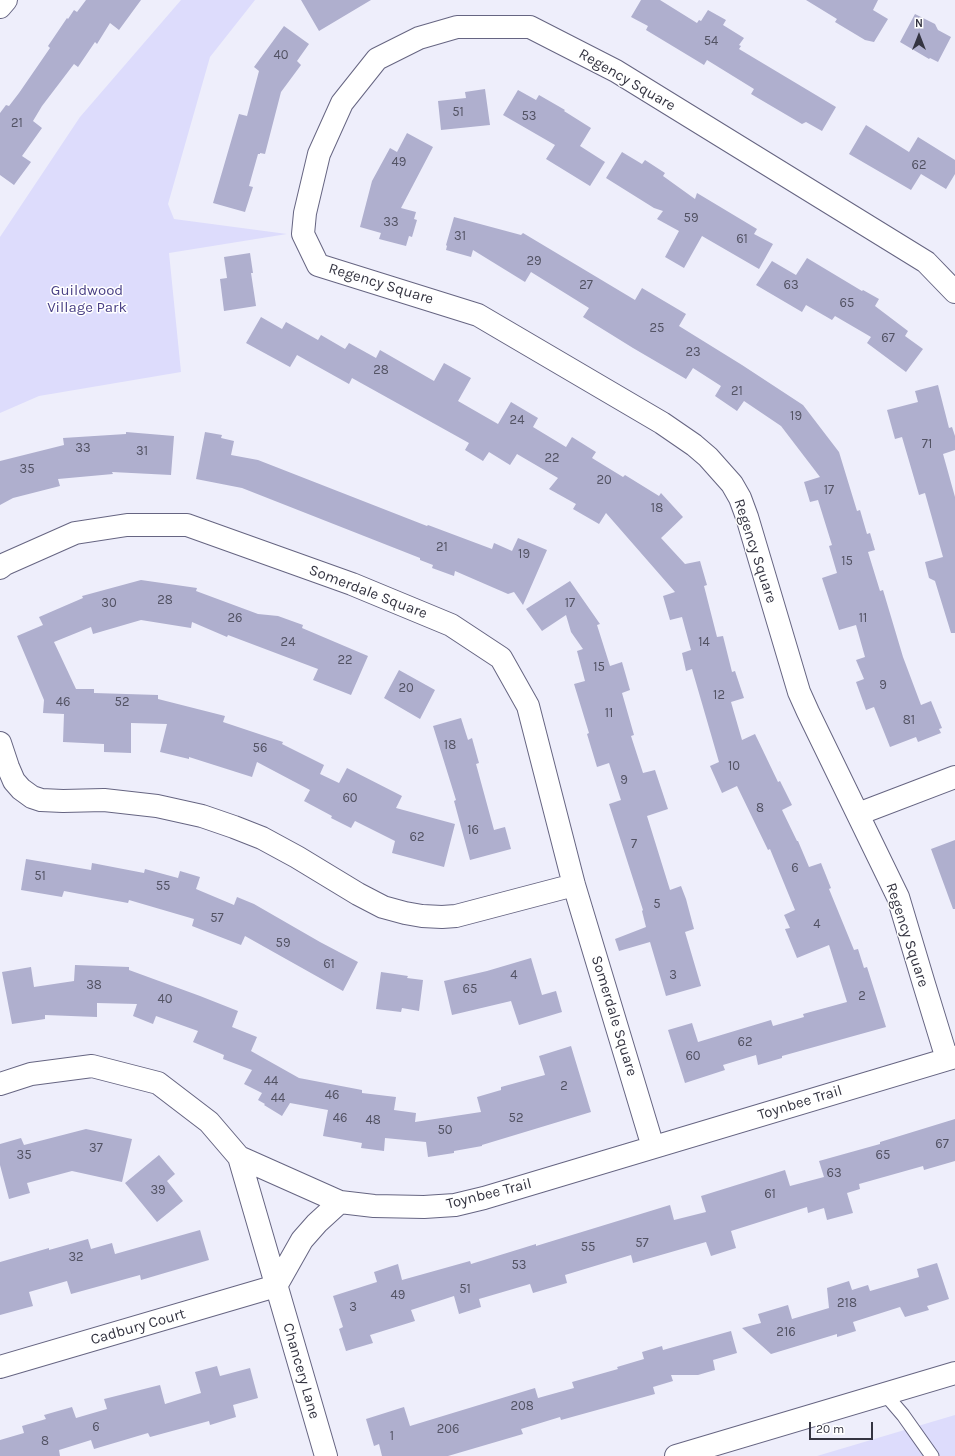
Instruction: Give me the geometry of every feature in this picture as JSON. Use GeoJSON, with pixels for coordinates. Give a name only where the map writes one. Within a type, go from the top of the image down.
{"type":"FeatureCollection","features":[{"type":"Feature","properties":{"kind":"street"},"geometry":{"type":"LineString","coordinates":[[0,8],[6,0]]}},
{"type":"Feature","properties":{"kind":"street","name":"Regency Square"},"geometry":{"type":"LineString","coordinates":[[951,1058],[924,984],[898,896],[799,692],[747,517],[740,498],[720,468],[694,445],[662,423],[478,315],[318,265],[303,234],[305,213],[320,154],[342,103],[377,59],[419,38],[457,27],[530,27],[616,71],[926,262],[955,292]]}},
{"type":"Feature","properties":{"kind":"street","name":"Somerdale Square"},"geometry":{"type":"LineString","coordinates":[[0,568],[5,564],[76,533],[127,525],[188,525],[352,584],[451,625],[501,658],[528,706],[574,885],[653,1147]]}},
{"type":"Feature","properties":{"kind":"street"},"geometry":{"type":"LineString","coordinates":[[0,743],[14,781],[21,789],[32,797],[41,800],[63,801],[104,800],[157,806],[202,816],[262,838],[297,857],[358,894],[383,907],[404,913],[422,916],[456,916],[574,885]]}},
{"type":"Feature","properties":{"kind":"street"},"geometry":{"type":"LineString","coordinates":[[858,814],[955,778]]}},
{"type":"Feature","properties":{"kind":"street","name":"Toynbee Trail"},"geometry":{"type":"LineString","coordinates":[[0,1084],[31,1074],[92,1066],[158,1083],[209,1122],[239,1157],[340,1202],[374,1206],[424,1207],[455,1205],[484,1198],[951,1058]]}},
{"type":"Feature","properties":{"kind":"street","name":"Chancery Lane"},"geometry":{"type":"LineString","coordinates":[[239,1157],[326,1456]]}},
{"type":"Feature","properties":{"kind":"street"},"geometry":{"type":"LineString","coordinates":[[276,1286],[302,1240],[317,1223],[340,1202]]}},
{"type":"Feature","properties":{"kind":"street","name":"Cadbury Court"},"geometry":{"type":"LineString","coordinates":[[0,1368],[276,1286]]}},
{"type":"Feature","properties":{"kind":"street"},"geometry":{"type":"LineString","coordinates":[[676,1456],[955,1373]]}},
{"type":"Feature","properties":{"kind":"lane"},"geometry":{"type":"LineString","coordinates":[[885,1394],[932,1456]]}},
{"type":"Feature","properties":{"kind":"green space","name":"Guildwood Village Park"},"geometry":{"type":"Polygon","coordinates":[[[181,0],[255,0],[210,57],[168,204],[174,219],[287,234],[169,253],[181,372],[39,396],[0,413],[0,237],[80,117],[181,0]]]}},
{"type":"Feature","properties":{"kind":"green space"},"geometry":{"type":"Polygon","coordinates":[[[955,1415],[955,1456],[817,1456],[955,1415]]]}},
{"type":"Feature","properties":{"kind":"building"},"geometry":{"type":"Polygon","coordinates":[[[86,0],[141,0],[119,30],[110,23],[97,44],[95,42],[78,67],[74,64],[42,106],[33,121],[42,128],[22,156],[31,162],[14,185],[0,175],[0,113],[6,105],[9,106],[19,93],[50,48],[48,46],[67,18],[68,19],[74,10],[77,12],[86,0]]]}},
{"type":"Feature","properties":{"kind":"building"},"geometry":{"type":"Polygon","coordinates":[[[301,0],[371,0],[319,31],[301,0]]]}},
{"type":"Feature","properties":{"kind":"building"},"geometry":{"type":"Polygon","coordinates":[[[641,0],[660,0],[697,23],[699,20],[701,21],[708,10],[726,20],[723,25],[744,38],[739,45],[741,46],[739,49],[836,107],[822,131],[806,122],[802,124],[751,94],[754,89],[707,60],[704,65],[646,30],[648,26],[631,17],[641,0]]]}},
{"type":"Feature","properties":{"kind":"building"},"geometry":{"type":"Polygon","coordinates":[[[806,0],[878,0],[873,10],[888,19],[874,42],[865,40],[835,22],[837,19],[806,0]]]}},
{"type":"Feature","properties":{"kind":"building"},"geometry":{"type":"Polygon","coordinates":[[[915,14],[935,24],[938,30],[951,37],[938,62],[930,58],[929,59],[900,42],[915,14]]]}},
{"type":"Feature","properties":{"kind":"building"},"geometry":{"type":"Polygon","coordinates":[[[284,26],[309,44],[297,61],[301,65],[281,92],[265,154],[258,154],[249,186],[253,187],[245,212],[213,203],[239,114],[247,116],[259,71],[254,67],[284,26]]]}},
{"type":"Feature","properties":{"kind":"building"},"geometry":{"type":"Polygon","coordinates":[[[485,89],[490,125],[441,130],[438,101],[466,98],[465,92],[485,89]]]}},
{"type":"Feature","properties":{"kind":"building"},"geometry":{"type":"Polygon","coordinates":[[[518,90],[536,100],[539,95],[565,110],[564,111],[591,128],[580,146],[605,162],[590,186],[546,159],[555,145],[503,115],[518,90]]]}},
{"type":"Feature","properties":{"kind":"building"},"geometry":{"type":"Polygon","coordinates":[[[866,125],[909,152],[918,137],[955,160],[955,174],[946,189],[921,174],[911,190],[849,154],[866,125]]]}},
{"type":"Feature","properties":{"kind":"building"},"geometry":{"type":"Polygon","coordinates":[[[407,133],[433,147],[401,208],[416,212],[414,219],[417,220],[412,237],[409,236],[406,246],[379,239],[381,233],[360,227],[372,181],[390,148],[397,152],[407,133]]]}},
{"type":"Feature","properties":{"kind":"building"},"geometry":{"type":"Polygon","coordinates":[[[622,152],[642,164],[645,160],[665,173],[663,176],[695,199],[697,193],[757,229],[754,234],[773,244],[759,269],[702,236],[684,268],[665,257],[679,231],[657,219],[663,211],[654,208],[606,178],[622,152]]]}},
{"type":"Feature","properties":{"kind":"building"},"geometry":{"type":"Polygon","coordinates":[[[454,217],[521,235],[523,233],[635,300],[642,288],[686,314],[679,326],[803,405],[839,452],[857,511],[860,510],[867,534],[870,533],[875,550],[868,552],[880,591],[883,590],[903,657],[921,705],[931,701],[942,728],[939,729],[941,733],[918,742],[916,737],[890,747],[874,707],[866,710],[856,682],[864,679],[856,660],[865,657],[856,625],[839,630],[822,578],[837,573],[829,546],[832,545],[818,500],[810,502],[804,482],[820,477],[781,426],[744,401],[737,411],[715,396],[721,386],[693,368],[686,379],[633,348],[583,317],[589,308],[531,272],[525,282],[473,250],[471,257],[446,250],[454,217]]]}},
{"type":"Feature","properties":{"kind":"building"},"geometry":{"type":"Polygon","coordinates":[[[250,253],[253,273],[251,273],[256,306],[224,311],[220,279],[227,278],[224,257],[250,253]]]}},
{"type":"Feature","properties":{"kind":"building"},"geometry":{"type":"Polygon","coordinates":[[[807,258],[862,291],[863,290],[879,299],[875,306],[908,331],[905,336],[923,349],[906,372],[867,343],[871,337],[835,316],[832,320],[806,305],[802,312],[756,285],[772,261],[796,275],[807,258]]]}},
{"type":"Feature","properties":{"kind":"building"},"geometry":{"type":"Polygon","coordinates":[[[261,317],[282,329],[286,322],[318,340],[321,335],[345,349],[349,343],[376,358],[380,350],[434,381],[444,363],[471,378],[458,401],[498,424],[511,402],[538,418],[533,427],[566,447],[572,437],[596,452],[592,458],[623,477],[625,475],[659,496],[661,493],[683,517],[661,538],[685,564],[700,561],[707,585],[704,586],[717,637],[723,636],[732,672],[735,671],[744,698],[731,702],[742,740],[755,734],[778,782],[780,781],[792,805],[782,810],[809,867],[821,863],[831,888],[829,889],[854,950],[858,949],[864,968],[867,967],[886,1027],[782,1056],[782,1058],[758,1065],[756,1055],[723,1065],[725,1070],[685,1083],[668,1030],[692,1023],[698,1042],[771,1020],[773,1026],[804,1017],[803,1014],[847,1002],[829,945],[797,958],[785,929],[790,928],[784,915],[795,910],[770,849],[768,850],[737,786],[722,793],[710,766],[719,762],[692,669],[686,671],[682,653],[691,650],[682,617],[670,620],[663,596],[675,592],[606,513],[599,524],[573,509],[576,504],[549,489],[558,478],[517,454],[510,465],[489,452],[483,461],[465,450],[469,443],[352,378],[349,384],[297,355],[290,367],[246,343],[261,317]]]}},
{"type":"Feature","properties":{"kind":"building"},"geometry":{"type":"Polygon","coordinates":[[[938,385],[949,428],[952,427],[955,436],[955,450],[943,454],[955,497],[955,633],[951,633],[935,581],[929,578],[925,562],[943,557],[925,493],[919,495],[902,437],[895,439],[887,410],[918,402],[915,391],[938,385]]]}},
{"type":"Feature","properties":{"kind":"building"},"geometry":{"type":"Polygon","coordinates":[[[126,432],[174,436],[171,475],[112,472],[113,474],[58,479],[60,486],[13,498],[0,505],[0,461],[64,445],[63,438],[126,434],[126,432]]]}},
{"type":"Feature","properties":{"kind":"building"},"geometry":{"type":"Polygon","coordinates":[[[205,432],[222,435],[221,438],[234,441],[231,455],[258,460],[427,526],[428,525],[492,549],[494,543],[512,551],[518,538],[547,550],[523,605],[514,592],[508,594],[455,571],[454,576],[432,568],[433,565],[420,560],[420,558],[242,488],[196,479],[205,432]]]}},
{"type":"Feature","properties":{"kind":"building"},"geometry":{"type":"Polygon","coordinates":[[[141,580],[197,588],[196,591],[258,614],[278,616],[303,625],[302,628],[368,656],[351,695],[313,680],[318,669],[228,635],[227,637],[192,622],[191,628],[141,620],[93,634],[91,627],[54,642],[76,689],[94,689],[94,693],[158,695],[158,699],[225,716],[223,722],[283,742],[282,744],[324,765],[320,774],[339,783],[347,768],[402,796],[396,808],[455,824],[444,867],[392,853],[395,841],[355,821],[351,828],[331,818],[332,816],[304,801],[310,790],[257,762],[252,777],[189,757],[189,759],[160,752],[167,724],[131,723],[131,753],[104,752],[104,744],[63,742],[64,714],[43,713],[44,700],[17,636],[43,625],[39,617],[83,598],[82,596],[141,580]]]}},
{"type":"Feature","properties":{"kind":"building"},"geometry":{"type":"Polygon","coordinates":[[[570,581],[600,624],[597,625],[610,666],[622,662],[630,690],[622,693],[634,735],[631,736],[643,773],[655,770],[668,809],[647,816],[670,890],[681,886],[686,899],[694,929],[685,932],[701,986],[666,996],[650,942],[619,951],[615,939],[646,927],[643,910],[609,804],[621,800],[609,763],[597,767],[587,734],[589,733],[574,684],[585,681],[577,651],[583,649],[571,632],[566,615],[542,631],[526,609],[570,581]]]}},
{"type":"Feature","properties":{"kind":"building"},"geometry":{"type":"Polygon","coordinates":[[[399,670],[435,690],[420,719],[384,698],[399,670]]]}},
{"type":"Feature","properties":{"kind":"building"},"geometry":{"type":"Polygon","coordinates":[[[461,718],[468,740],[472,738],[479,763],[476,764],[494,830],[505,827],[511,849],[470,860],[454,801],[456,800],[433,726],[461,718]]]}},
{"type":"Feature","properties":{"kind":"building"},"geometry":{"type":"Polygon","coordinates":[[[955,840],[955,909],[953,909],[931,849],[955,840]]]}},
{"type":"Feature","properties":{"kind":"building"},"geometry":{"type":"Polygon","coordinates":[[[26,859],[91,870],[92,863],[144,873],[145,869],[178,878],[180,871],[200,877],[196,889],[234,905],[237,897],[254,904],[358,962],[343,991],[245,936],[241,945],[192,926],[194,919],[129,900],[128,903],[64,891],[62,897],[21,890],[26,859]]]}},
{"type":"Feature","properties":{"kind":"building"},"geometry":{"type":"Polygon","coordinates":[[[531,958],[542,995],[556,991],[562,1012],[519,1025],[511,1001],[452,1015],[444,981],[487,971],[531,958]]]}},
{"type":"Feature","properties":{"kind":"building"},"geometry":{"type":"Polygon","coordinates":[[[75,965],[129,967],[129,970],[238,1011],[232,1027],[257,1037],[251,1051],[299,1078],[362,1090],[362,1093],[396,1097],[394,1110],[416,1113],[415,1122],[481,1112],[477,1097],[501,1090],[501,1087],[545,1075],[539,1056],[571,1046],[591,1112],[482,1146],[454,1151],[454,1153],[428,1157],[426,1142],[385,1138],[384,1151],[361,1148],[362,1143],[323,1136],[328,1110],[290,1103],[282,1116],[264,1105],[265,1104],[258,1100],[262,1093],[244,1084],[252,1070],[223,1059],[224,1055],[193,1042],[198,1031],[156,1016],[153,1024],[133,1016],[137,1004],[97,1003],[97,1017],[45,1015],[45,1019],[12,1024],[2,972],[31,967],[34,987],[74,981],[75,965]]]}},
{"type":"Feature","properties":{"kind":"building"},"geometry":{"type":"Polygon","coordinates":[[[381,972],[423,980],[419,1011],[402,1008],[401,1012],[376,1009],[381,972]]]}},
{"type":"Feature","properties":{"kind":"building"},"geometry":{"type":"Polygon","coordinates":[[[955,1119],[955,1161],[924,1170],[923,1166],[859,1184],[860,1189],[847,1193],[853,1213],[827,1220],[824,1208],[808,1213],[807,1207],[731,1231],[736,1248],[711,1256],[706,1242],[633,1263],[631,1255],[565,1275],[567,1283],[533,1293],[530,1284],[479,1299],[481,1307],[459,1314],[454,1296],[411,1310],[415,1321],[370,1335],[373,1343],[346,1351],[339,1329],[343,1327],[333,1296],[377,1282],[374,1272],[398,1264],[402,1280],[470,1261],[471,1264],[536,1244],[536,1246],[670,1205],[674,1220],[706,1212],[701,1196],[785,1170],[790,1186],[824,1177],[819,1161],[880,1144],[880,1142],[955,1119]]]}},
{"type":"Feature","properties":{"kind":"building"},"geometry":{"type":"Polygon","coordinates":[[[86,1129],[132,1139],[122,1182],[72,1171],[27,1183],[30,1193],[9,1199],[0,1165],[0,1144],[21,1138],[24,1145],[86,1129]]]}},
{"type":"Feature","properties":{"kind":"building"},"geometry":{"type":"Polygon","coordinates":[[[159,1155],[175,1174],[167,1181],[183,1201],[157,1222],[125,1183],[159,1155]]]}},
{"type":"Feature","properties":{"kind":"building"},"geometry":{"type":"Polygon","coordinates":[[[200,1230],[209,1260],[141,1280],[140,1275],[71,1294],[67,1281],[29,1292],[33,1306],[0,1315],[0,1262],[88,1239],[91,1249],[112,1243],[115,1254],[200,1230]]]}},
{"type":"Feature","properties":{"kind":"building"},"geometry":{"type":"Polygon","coordinates":[[[937,1263],[949,1299],[927,1306],[929,1310],[905,1317],[900,1307],[853,1322],[856,1331],[837,1337],[837,1334],[771,1354],[742,1328],[761,1323],[758,1314],[788,1305],[792,1319],[829,1308],[827,1288],[849,1281],[852,1290],[868,1285],[870,1291],[919,1277],[917,1269],[937,1263]]]}},
{"type":"Feature","properties":{"kind":"building"},"geometry":{"type":"Polygon","coordinates":[[[731,1331],[737,1353],[713,1360],[715,1370],[698,1375],[671,1375],[673,1381],[653,1387],[655,1394],[561,1420],[560,1417],[521,1429],[523,1434],[448,1456],[382,1456],[379,1444],[374,1446],[366,1419],[404,1407],[410,1426],[535,1388],[538,1398],[574,1388],[572,1382],[618,1369],[617,1367],[644,1359],[642,1352],[662,1346],[663,1350],[731,1331]]]}},
{"type":"Feature","properties":{"kind":"building"},"geometry":{"type":"Polygon","coordinates":[[[217,1366],[220,1376],[250,1368],[258,1398],[233,1405],[236,1417],[210,1425],[209,1421],[150,1437],[148,1433],[94,1449],[91,1440],[59,1450],[60,1456],[0,1456],[0,1440],[24,1433],[22,1426],[46,1419],[44,1415],[72,1407],[76,1418],[107,1409],[104,1399],[160,1385],[165,1404],[201,1393],[195,1372],[217,1366]]]}}]}
